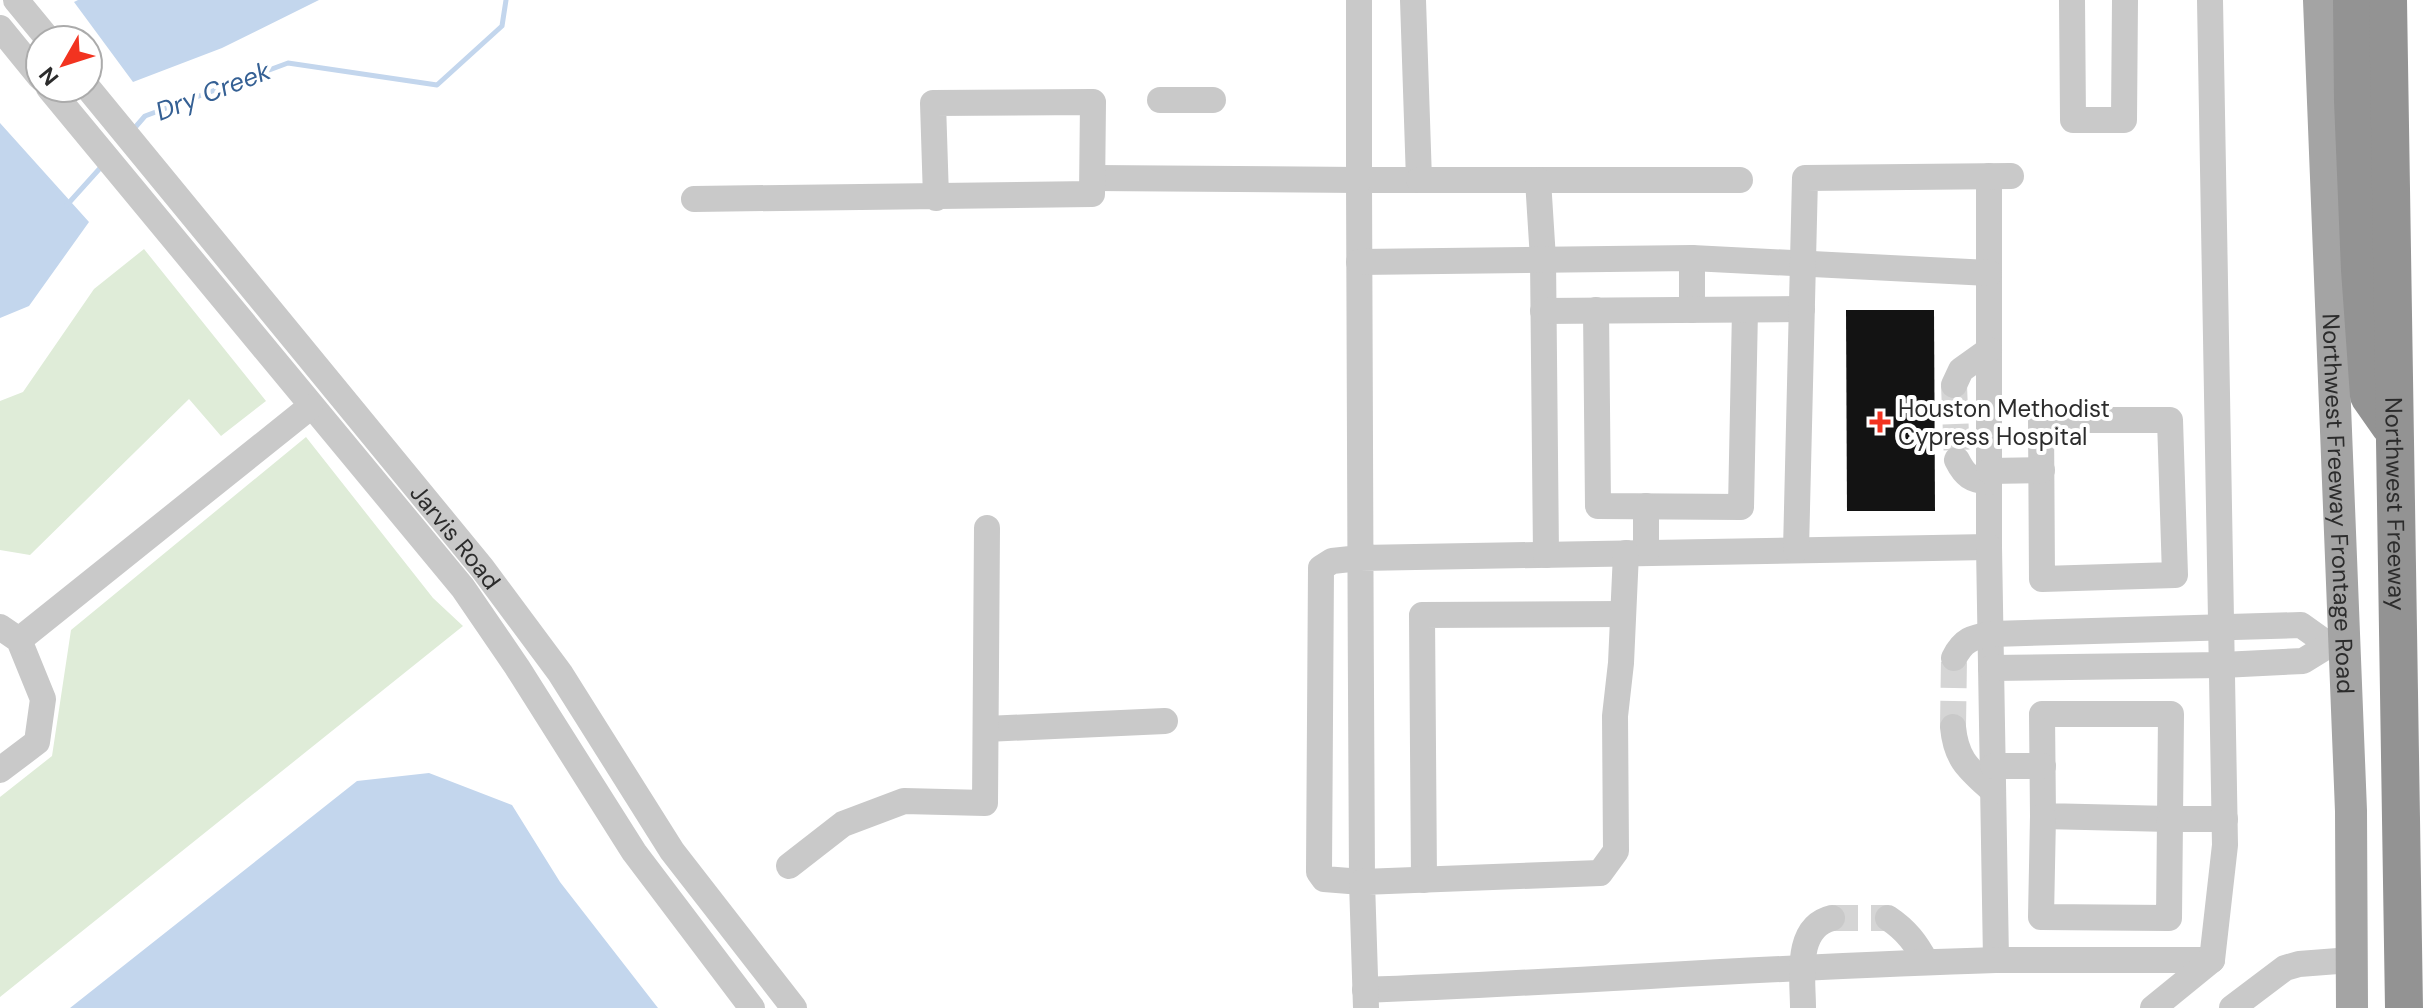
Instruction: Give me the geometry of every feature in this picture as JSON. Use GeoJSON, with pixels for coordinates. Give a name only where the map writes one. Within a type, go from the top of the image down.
{"type":"FeatureCollection","features":[{"type":"Feature","properties":{"kind":"highway"},"geometry":{"type":"LineString","coordinates":[[2352,0],[2359,255],[2369,396],[2395,433]]}},
{"type":"Feature","properties":{"kind":"highway","name":"Northwest Freeway"},"geometry":{"type":"LineString","coordinates":[[2388,0],[2404,1008]]}},
{"type":"Feature","properties":{"kind":"main road","name":"Northwest Freeway Frontage Road"},"geometry":{"type":"LineString","coordinates":[[2319,0],[2336,644],[2351,811],[2352,1008]]}},
{"type":"Feature","properties":{"kind":"street"},"geometry":{"type":"LineString","coordinates":[[16,0],[36,24]]}},
{"type":"Feature","properties":{"kind":"street"},"geometry":{"type":"LineString","coordinates":[[1359,0],[1362,882],[1366,999],[1499,997],[1802,967],[1996,960],[2212,960]]}},
{"type":"Feature","properties":{"kind":"street"},"geometry":{"type":"LineString","coordinates":[[1413,0],[1419,180]]}},
{"type":"Feature","properties":{"kind":"street"},"geometry":{"type":"LineString","coordinates":[[2072,0],[2073,120],[2124,120],[2125,0]]}},
{"type":"Feature","properties":{"kind":"street"},"geometry":{"type":"LineString","coordinates":[[2153,1008],[2212,960],[2225,845],[2210,0]]}},
{"type":"Feature","properties":{"kind":"street"},"geometry":{"type":"LineString","coordinates":[[0,28],[24,57]]}},
{"type":"Feature","properties":{"kind":"street"},"geometry":{"type":"LineString","coordinates":[[1160,100],[1213,100]]}},
{"type":"Feature","properties":{"kind":"street"},"geometry":{"type":"LineString","coordinates":[[694,199],[936,198],[1092,194],[1093,102],[933,103],[936,198]]}},
{"type":"Feature","properties":{"kind":"street","name":"Jarvis Road"},"geometry":{"type":"LineString","coordinates":[[62,104],[460,585],[517,667],[634,852],[752,1008]]}},
{"type":"Feature","properties":{"kind":"street","name":"Jarvis Road"},"geometry":{"type":"LineString","coordinates":[[102,104],[482,568],[560,673],[672,851],[794,1008]]}},
{"type":"Feature","properties":{"kind":"street"},"geometry":{"type":"LineString","coordinates":[[1796,550],[1805,178],[2000,176],[1989,273],[1989,547],[1996,960]]}},
{"type":"Feature","properties":{"kind":"street"},"geometry":{"type":"LineString","coordinates":[[1094,178],[1740,180]]}},
{"type":"Feature","properties":{"kind":"street"},"geometry":{"type":"LineString","coordinates":[[1538,180],[1543,259],[1546,555]]}},
{"type":"Feature","properties":{"kind":"street"},"geometry":{"type":"LineString","coordinates":[[1359,262],[1692,258],[1989,273]]}},
{"type":"Feature","properties":{"kind":"street"},"geometry":{"type":"LineString","coordinates":[[1692,258],[1692,310]]}},
{"type":"Feature","properties":{"kind":"street"},"geometry":{"type":"LineString","coordinates":[[1543,311],[1802,309]]}},
{"type":"Feature","properties":{"kind":"street"},"geometry":{"type":"LineString","coordinates":[[1596,310],[1598,506],[1741,507],[1745,310]]}},
{"type":"Feature","properties":{"kind":"street"},"geometry":{"type":"LineString","coordinates":[[1954,385],[1961,370],[1989,350]]}},
{"type":"Feature","properties":{"kind":"street"},"geometry":{"type":"LineString","coordinates":[[0,770],[37,742],[43,699],[9,634],[310,407]]}},
{"type":"Feature","properties":{"kind":"street"},"geometry":{"type":"LineString","coordinates":[[2041,420],[2170,420],[2175,575],[2042,579],[2042,470],[2041,420]]}},
{"type":"Feature","properties":{"kind":"street"},"geometry":{"type":"LineString","coordinates":[[1957,460],[1963,473],[1973,480],[2042,470]]}},
{"type":"Feature","properties":{"kind":"street"},"geometry":{"type":"LineString","coordinates":[[1646,506],[1636,553],[1623,614],[1615,716],[1616,851],[1600,873],[1362,882],[1324,879],[1319,872],[1321,568],[1332,561],[1360,558],[1546,555],[1636,553],[1796,550],[1989,547]]}},
{"type":"Feature","properties":{"kind":"street"},"geometry":{"type":"LineString","coordinates":[[789,866],[843,824],[904,801],[985,803],[987,528]]}},
{"type":"Feature","properties":{"kind":"street"},"geometry":{"type":"LineString","coordinates":[[460,585],[482,568]]}},
{"type":"Feature","properties":{"kind":"street"},"geometry":{"type":"LineString","coordinates":[[1424,880],[1422,615],[1623,614]]}},
{"type":"Feature","properties":{"kind":"street"},"geometry":{"type":"LineString","coordinates":[[1954,658],[1960,646],[1971,637],[1992,634],[2301,625],[2336,644]]}},
{"type":"Feature","properties":{"kind":"street"},"geometry":{"type":"LineString","coordinates":[[1991,668],[2303,661],[2336,644]]}},
{"type":"Feature","properties":{"kind":"street"},"geometry":{"type":"LineString","coordinates":[[2042,714],[2171,714],[2169,918],[2041,917],[2043,816],[2042,714]]}},
{"type":"Feature","properties":{"kind":"street"},"geometry":{"type":"LineString","coordinates":[[986,729],[1165,721]]}},
{"type":"Feature","properties":{"kind":"street"},"geometry":{"type":"LineString","coordinates":[[1953,727],[1955,748],[1965,764],[1993,778],[2043,766]]}},
{"type":"Feature","properties":{"kind":"street"},"geometry":{"type":"LineString","coordinates":[[2043,816],[2225,819]]}},
{"type":"Feature","properties":{"kind":"street"},"geometry":{"type":"LineString","coordinates":[[1803,1008],[1805,942],[1812,930],[1824,920],[1832,918]]}},
{"type":"Feature","properties":{"kind":"street"},"geometry":{"type":"LineString","coordinates":[[1888,918],[1902,927],[1916,943],[1926,962]]}},
{"type":"Feature","properties":{"kind":"street"},"geometry":{"type":"LineString","coordinates":[[2232,1008],[2285,968],[2351,960]]}},
{"type":"Feature","properties":{"kind":"green space"},"geometry":{"type":"Polygon","coordinates":[[[144,249],[266,401],[221,436],[189,399],[30,555],[0,550],[0,401],[23,392],[94,289],[144,249]]]}},
{"type":"Feature","properties":{"kind":"green space"},"geometry":{"type":"Polygon","coordinates":[[[306,437],[433,598],[463,626],[0,997],[0,797],[52,756],[71,630],[306,437]]]}},
{"type":"Feature","properties":{"kind":"water"},"geometry":{"type":"Polygon","coordinates":[[[319,0],[222,48],[133,82],[104,43],[104,24],[90,24],[74,2],[319,0]]]}},
{"type":"Feature","properties":{"kind":"water"},"geometry":{"type":"Polygon","coordinates":[[[0,123],[89,222],[29,306],[0,318],[0,123]]]}},
{"type":"Feature","properties":{"kind":"water"},"geometry":{"type":"Polygon","coordinates":[[[429,773],[512,805],[560,882],[658,1008],[70,1008],[357,781],[429,773]]]}},
{"type":"Feature","properties":{"kind":"building"},"geometry":{"type":"Polygon","coordinates":[[[1846,310],[1934,310],[1935,511],[1847,511],[1846,310]]]}},
{"type":"Feature","properties":{"kind":"waterway","name":"Dry Creek"},"geometry":{"type":"LineString","coordinates":[[132,131],[145,116],[288,63],[437,85],[502,26],[506,0]]}},
{"type":"Feature","properties":{"kind":"waterway","name":"Dry Creek"},"geometry":{"type":"LineString","coordinates":[[66,206],[102,166]]}},
{"type":"Feature","properties":{"kind":"tunnel"},"geometry":{"type":"LineString","coordinates":[[1954,385],[1957,460]]}},
{"type":"Feature","properties":{"kind":"tunnel"},"geometry":{"type":"LineString","coordinates":[[1953,727],[1954,658]]}},
{"type":"Feature","properties":{"kind":"tunnel"},"geometry":{"type":"LineString","coordinates":[[1832,918],[1888,918]]}},
{"type":"Feature","properties":{"kind":"place","name":"Houston Methodist Cypress Hospital"},"geometry":{"type":"Point","coordinates":[1880,422]}}]}
